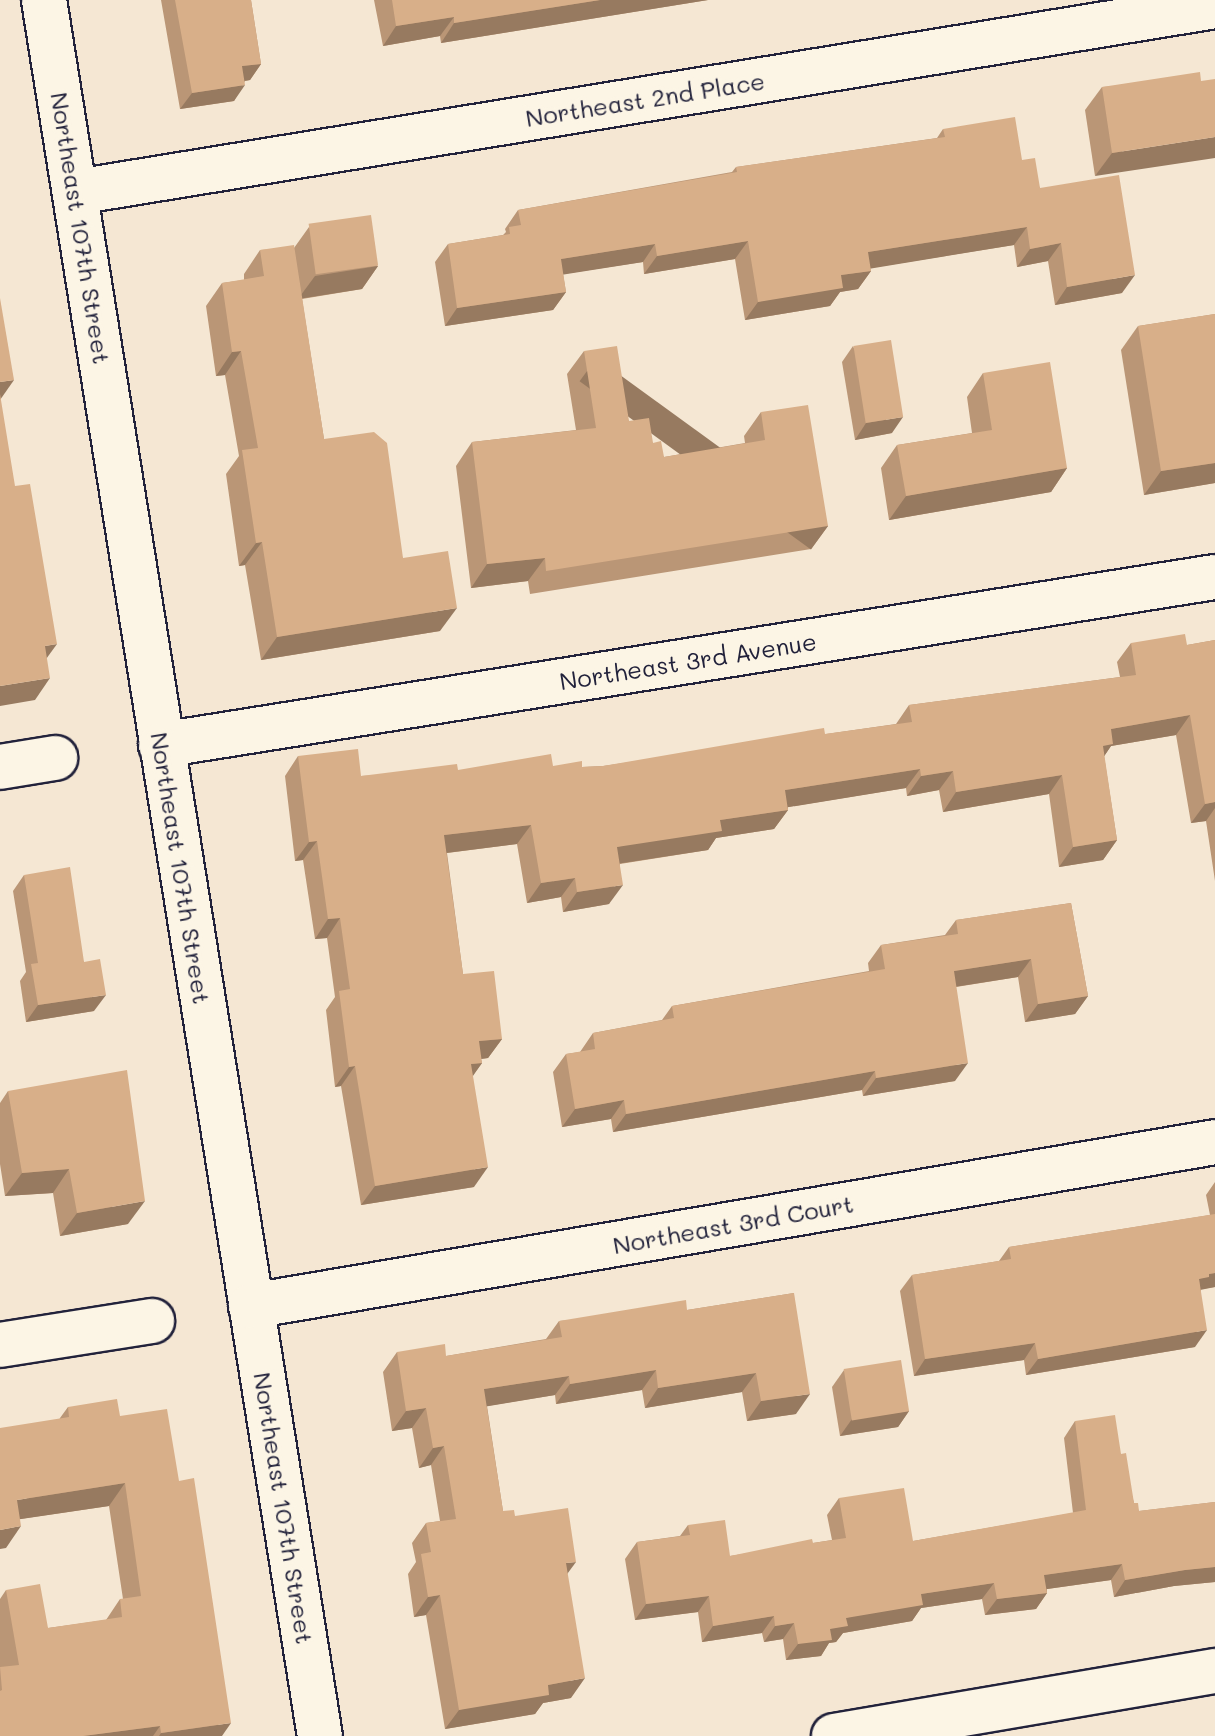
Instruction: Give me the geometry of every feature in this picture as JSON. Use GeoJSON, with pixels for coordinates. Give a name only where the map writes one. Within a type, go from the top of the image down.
{"type":"FeatureCollection","features":[{"type":"Feature","properties":{"kind":"street","name":"Northeast 107th Street"},"geometry":{"type":"LineString","coordinates":[[44,0],[320,1736]]}},
{"type":"Feature","properties":{"kind":"street","name":"Northeast 2nd Place"},"geometry":{"type":"LineString","coordinates":[[76,192],[1215,6]]}},
{"type":"Feature","properties":{"kind":"street","name":"Northeast 3rd Avenue"},"geometry":{"type":"LineString","coordinates":[[161,745],[1215,577]]}},
{"type":"Feature","properties":{"kind":"street"},"geometry":{"type":"LineString","coordinates":[[0,767],[55,758]]}},
{"type":"Feature","properties":{"kind":"street","name":"Northeast 3rd Court"},"geometry":{"type":"LineString","coordinates":[[251,1306],[1215,1142]]}},
{"type":"Feature","properties":{"kind":"street"},"geometry":{"type":"LineString","coordinates":[[0,1345],[152,1321]]}},
{"type":"Feature","properties":{"kind":"street"},"geometry":{"type":"LineString","coordinates":[[834,1736],[1215,1671]]}},
{"type":"Feature","properties":{"kind":"building"},"geometry":{"type":"Polygon","coordinates":[[[175,0],[251,0],[261,64],[242,66],[245,85],[192,93],[175,0]]]}},
{"type":"Feature","properties":{"kind":"building"},"geometry":{"type":"Polygon","coordinates":[[[392,0],[600,0],[454,23],[454,17],[396,26],[392,0]]]}},
{"type":"Feature","properties":{"kind":"building"},"geometry":{"type":"Polygon","coordinates":[[[1200,72],[1201,81],[1215,79],[1215,137],[1112,153],[1102,87],[1200,72]]]}},
{"type":"Feature","properties":{"kind":"building"},"geometry":{"type":"Polygon","coordinates":[[[1015,117],[1022,160],[1035,158],[1040,188],[1119,175],[1135,275],[1067,287],[1061,243],[1030,249],[1027,227],[868,252],[871,271],[841,275],[843,288],[758,302],[748,241],[657,256],[655,244],[561,259],[566,292],[457,308],[448,244],[510,234],[509,227],[521,225],[518,210],[737,172],[736,167],[945,137],[943,129],[1015,117]]]}},
{"type":"Feature","properties":{"kind":"building"},"geometry":{"type":"Polygon","coordinates":[[[371,215],[378,266],[316,274],[309,224],[371,215]]]}},
{"type":"Feature","properties":{"kind":"building"},"geometry":{"type":"Polygon","coordinates":[[[294,245],[324,439],[374,432],[387,443],[403,558],[448,551],[457,608],[277,637],[262,542],[256,543],[242,450],[258,448],[241,351],[232,352],[222,283],[264,276],[260,250],[294,245]]]}},
{"type":"Feature","properties":{"kind":"building"},"geometry":{"type":"Polygon","coordinates":[[[0,298],[14,380],[0,382],[0,298]]]}},
{"type":"Feature","properties":{"kind":"building"},"geometry":{"type":"Polygon","coordinates":[[[1215,314],[1215,463],[1161,471],[1138,326],[1215,314]]]}},
{"type":"Feature","properties":{"kind":"building"},"geometry":{"type":"Polygon","coordinates":[[[891,340],[903,417],[866,423],[853,346],[891,340]]]}},
{"type":"Feature","properties":{"kind":"building"},"geometry":{"type":"Polygon","coordinates":[[[617,346],[629,421],[649,418],[653,443],[661,441],[664,457],[765,440],[761,412],[808,405],[828,526],[546,571],[545,558],[487,564],[472,442],[596,428],[584,351],[617,346]]]}},
{"type":"Feature","properties":{"kind":"building"},"geometry":{"type":"Polygon","coordinates":[[[1050,362],[1067,468],[906,496],[897,445],[992,430],[983,373],[1050,362]]]}},
{"type":"Feature","properties":{"kind":"building"},"geometry":{"type":"Polygon","coordinates":[[[0,394],[15,486],[30,484],[57,644],[45,646],[50,678],[0,686],[0,394]]]}},
{"type":"Feature","properties":{"kind":"building"},"geometry":{"type":"Polygon","coordinates":[[[1185,634],[1187,645],[1215,640],[1215,802],[1205,804],[1190,715],[1111,729],[1113,744],[1103,746],[1117,840],[1073,847],[1062,775],[956,792],[953,771],[921,776],[920,769],[785,790],[788,810],[720,820],[722,831],[617,847],[623,885],[577,892],[575,878],[541,883],[531,825],[444,835],[463,974],[494,971],[502,1039],[479,1041],[482,1063],[471,1064],[488,1167],[375,1186],[355,1066],[349,1067],[339,991],[350,989],[340,918],[328,919],[317,841],[309,842],[298,756],[358,749],[361,776],[457,764],[458,770],[551,754],[553,766],[582,761],[582,767],[603,766],[824,728],[825,734],[912,722],[909,705],[1136,675],[1131,643],[1185,634]]]}},
{"type":"Feature","properties":{"kind":"building"},"geometry":{"type":"Polygon","coordinates":[[[70,867],[84,962],[100,959],[106,995],[38,1005],[31,964],[38,963],[24,875],[70,867]]]}},
{"type":"Feature","properties":{"kind":"building"},"geometry":{"type":"Polygon","coordinates":[[[1071,903],[1088,996],[1038,1004],[1031,959],[954,971],[968,1063],[876,1078],[875,1071],[626,1114],[624,1100],[575,1109],[566,1054],[595,1049],[593,1033],[674,1018],[672,1006],[885,969],[881,945],[958,934],[956,920],[1071,903]]]}},
{"type":"Feature","properties":{"kind":"building"},"geometry":{"type":"Polygon","coordinates":[[[127,1070],[145,1201],[77,1213],[69,1169],[22,1173],[8,1091],[127,1070]]]}},
{"type":"Feature","properties":{"kind":"building"},"geometry":{"type":"Polygon","coordinates":[[[1215,1214],[1215,1273],[1199,1279],[1207,1330],[1038,1359],[1035,1343],[925,1359],[912,1275],[1011,1259],[1009,1247],[1215,1214]]]}},
{"type":"Feature","properties":{"kind":"building"},"geometry":{"type":"Polygon","coordinates":[[[794,1293],[810,1394],[761,1401],[756,1373],[658,1388],[656,1370],[570,1384],[569,1376],[484,1389],[503,1511],[514,1510],[515,1516],[568,1508],[576,1562],[566,1563],[585,1678],[548,1685],[549,1695],[459,1710],[440,1595],[428,1597],[421,1554],[431,1552],[426,1523],[456,1519],[444,1446],[433,1448],[426,1408],[406,1411],[397,1352],[445,1344],[446,1356],[562,1337],[559,1321],[686,1300],[687,1310],[794,1293]]]}},
{"type":"Feature","properties":{"kind":"building"},"geometry":{"type":"Polygon","coordinates":[[[901,1360],[909,1411],[852,1420],[844,1369],[901,1360]]]}},
{"type":"Feature","properties":{"kind":"building"},"geometry":{"type":"Polygon","coordinates":[[[117,1399],[120,1416],[167,1409],[179,1481],[194,1478],[231,1723],[161,1733],[160,1726],[83,1736],[0,1736],[0,1667],[19,1665],[6,1590],[40,1584],[48,1628],[122,1617],[120,1599],[141,1596],[125,1483],[17,1500],[21,1526],[0,1530],[0,1428],[69,1417],[68,1407],[117,1399]]]}},
{"type":"Feature","properties":{"kind":"building"},"geometry":{"type":"Polygon","coordinates":[[[1115,1415],[1121,1454],[1126,1453],[1134,1503],[1138,1503],[1139,1511],[1215,1502],[1215,1567],[1125,1580],[1122,1564],[1044,1575],[1047,1593],[997,1599],[994,1583],[921,1594],[923,1605],[846,1618],[848,1626],[830,1629],[832,1640],[798,1644],[794,1623],[775,1626],[774,1616],[713,1626],[709,1596],[646,1604],[637,1542],[690,1535],[688,1525],[725,1520],[730,1556],[812,1539],[813,1543],[846,1538],[839,1498],[904,1488],[913,1541],[1086,1510],[1075,1421],[1115,1415]]]}}]}
